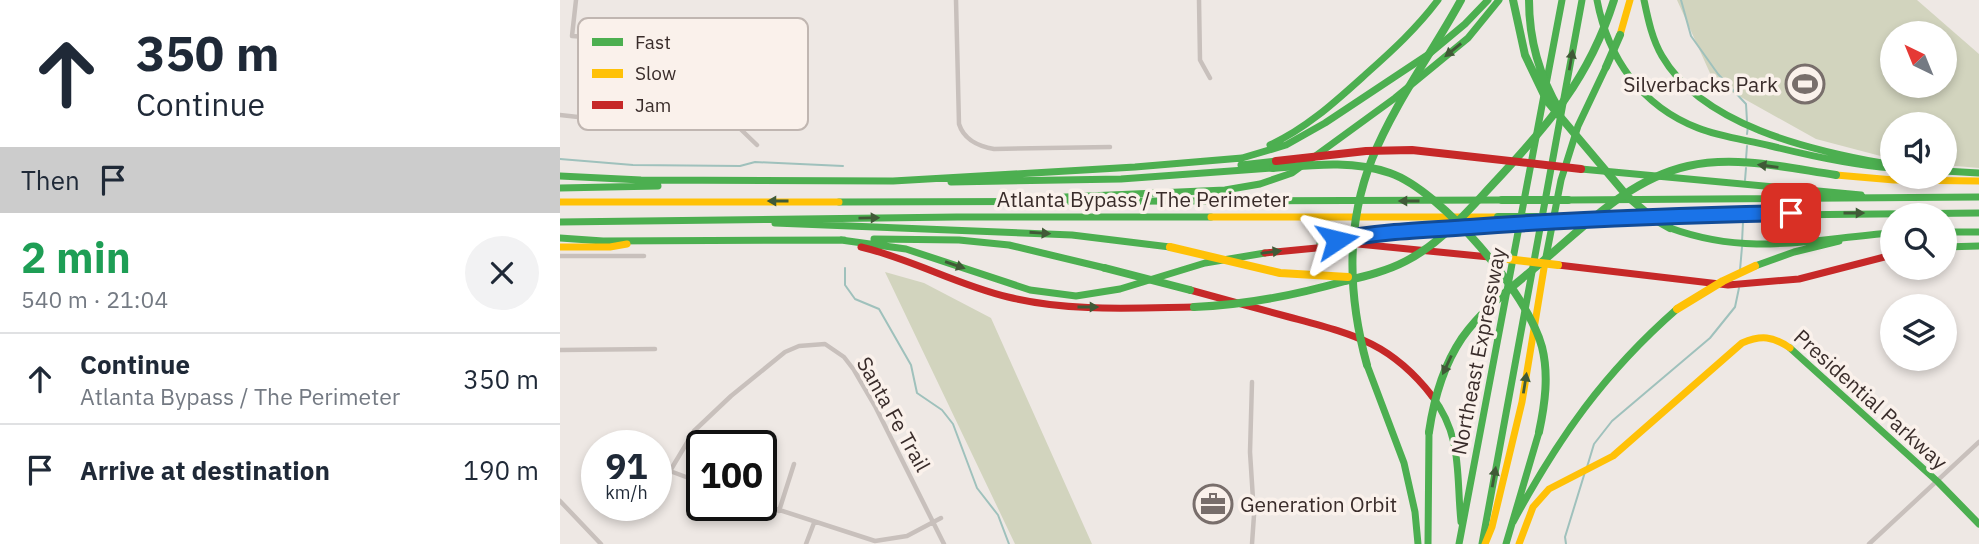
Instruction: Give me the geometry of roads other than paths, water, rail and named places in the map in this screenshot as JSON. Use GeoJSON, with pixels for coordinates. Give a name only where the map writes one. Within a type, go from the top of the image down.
{"type":"FeatureCollection","features":[{"type":"Feature","properties":{"kind":"main road"},"geometry":{"type":"LineString","coordinates":[[1210,161],[1273,144],[1305,128],[1397,46],[1438,0]]}},
{"type":"Feature","properties":{"kind":"main road"},"geometry":{"type":"LineString","coordinates":[[1418,544],[1415,512],[1404,463],[1367,365],[1356,324],[1350,277],[1351,241],[1357,204],[1376,149],[1461,0]]}},
{"type":"Feature","properties":{"kind":"main road"},"geometry":{"type":"LineString","coordinates":[[893,181],[1252,156],[1303,136],[1429,54],[1465,24],[1488,0]]}},
{"type":"Feature","properties":{"kind":"main road"},"geometry":{"type":"LineString","coordinates":[[993,201],[1225,190],[1278,179],[1292,173],[1416,81],[1468,38],[1499,0]]}},
{"type":"Feature","properties":{"kind":"main road"},"geometry":{"type":"LineString","coordinates":[[1513,0],[1525,55],[1539,88],[1560,119],[1628,197],[1654,219],[1680,233],[1719,244],[1743,246],[1880,234]]}},
{"type":"Feature","properties":{"kind":"main road"},"geometry":{"type":"LineString","coordinates":[[1529,0],[1532,45],[1539,68],[1556,105],[1597,161]]}},
{"type":"Feature","properties":{"kind":"main road","name":"Northeast Expressway"},"geometry":{"type":"LineString","coordinates":[[1459,544],[1562,0]]}},
{"type":"Feature","properties":{"kind":"main road","name":"Northeast Expressway"},"geometry":{"type":"LineString","coordinates":[[1483,544],[1582,0]]}},
{"type":"Feature","properties":{"kind":"main road"},"geometry":{"type":"LineString","coordinates":[[1597,0],[1602,27],[1621,67],[1634,85],[1671,115],[1698,128],[1804,154],[1854,164],[1880,165]]}},
{"type":"Feature","properties":{"kind":"main road"},"geometry":{"type":"LineString","coordinates":[[810,240],[850,245],[898,256],[972,286],[1025,302],[1075,307],[1194,307],[1255,303],[1362,277],[1402,263],[1436,243],[1540,133],[1582,78],[1601,41],[1614,0]]}},
{"type":"Feature","properties":{"kind":"main road"},"geometry":{"type":"LineString","coordinates":[[1483,544],[1493,527],[1522,402],[1561,180],[1578,126],[1620,35],[1630,0]]}},
{"type":"Feature","properties":{"kind":"main road"},"geometry":{"type":"LineString","coordinates":[[1644,0],[1654,40],[1669,68],[1693,94],[1720,113],[1772,134],[1880,163]]}},
{"type":"Feature","properties":{"kind":"main road"},"geometry":{"type":"LineString","coordinates":[[1275,165],[1366,151],[1412,150],[1902,199]]}},
{"type":"Feature","properties":{"kind":"main road"},"geometry":{"type":"LineString","coordinates":[[560,176],[641,180],[975,183],[1121,178],[1275,165],[1336,163],[1380,170],[1410,182],[1443,207],[1498,271],[1531,320],[1545,362],[1544,407],[1506,544]]}},
{"type":"Feature","properties":{"kind":"main road"},"geometry":{"type":"LineString","coordinates":[[1428,544],[1429,432],[1441,379],[1454,351],[1470,327],[1499,297],[1618,199],[1650,179],[1704,163],[1748,163],[1894,180],[1979,181]]}},
{"type":"Feature","properties":{"kind":"main road"},"geometry":{"type":"LineString","coordinates":[[1957,172],[1979,173]]}},
{"type":"Feature","properties":{"kind":"main road"},"geometry":{"type":"LineString","coordinates":[[560,188],[748,181]]}},
{"type":"Feature","properties":{"kind":"main road","name":"Atlanta Bypass / The Perimeter"},"geometry":{"type":"LineString","coordinates":[[560,202],[1124,203],[1979,197]]}},
{"type":"Feature","properties":{"kind":"main road","name":"Atlanta Bypass / The Perimeter"},"geometry":{"type":"LineString","coordinates":[[560,222],[1227,216],[1497,220],[1979,213]]}},
{"type":"Feature","properties":{"kind":"main road"},"geometry":{"type":"LineString","coordinates":[[727,219],[813,226],[999,230],[1101,237],[1170,247],[1279,274],[1314,279],[1362,277]]}},
{"type":"Feature","properties":{"kind":"main road"},"geometry":{"type":"LineString","coordinates":[[841,240],[906,250],[1030,290],[1076,296],[1120,289],[1205,263],[1359,235],[1497,220]]}},
{"type":"Feature","properties":{"kind":"main road"},"geometry":{"type":"LineString","coordinates":[[1957,232],[1979,232]]}},
{"type":"Feature","properties":{"kind":"main road"},"geometry":{"type":"LineString","coordinates":[[1513,522],[1546,459],[1573,418],[1640,341],[1677,309],[1723,281],[1755,266],[1824,244],[1880,235]]}},
{"type":"Feature","properties":{"kind":"main road"},"geometry":{"type":"LineString","coordinates":[[560,238],[603,241],[959,240],[1009,245],[1353,334],[1406,366],[1439,406],[1457,455],[1462,530]]}},
{"type":"Feature","properties":{"kind":"main road"},"geometry":{"type":"LineString","coordinates":[[560,247],[610,247],[648,240]]}},
{"type":"Feature","properties":{"kind":"main road"},"geometry":{"type":"LineString","coordinates":[[1293,249],[1381,245],[1669,279],[1739,284],[1799,279],[1880,258]]}},
{"type":"Feature","properties":{"kind":"main road"},"geometry":{"type":"LineString","coordinates":[[1957,247],[1979,246]]}},
{"type":"Feature","properties":{"kind":"main road","name":"Presidential Parkway"},"geometry":{"type":"LineString","coordinates":[[1519,544],[1533,507],[1549,489],[1625,447],[1742,344],[1756,337],[1767,336],[1780,340],[1796,352],[1938,482],[1979,524]]}},
{"type":"Feature","properties":{"kind":"street"},"geometry":{"type":"LineString","coordinates":[[576,0],[572,36],[578,37]]}},
{"type":"Feature","properties":{"kind":"street"},"geometry":{"type":"LineString","coordinates":[[956,0],[959,124],[967,138],[978,146],[994,149],[1110,147]]}},
{"type":"Feature","properties":{"kind":"street"},"geometry":{"type":"LineString","coordinates":[[1199,0],[1200,60],[1210,78]]}},
{"type":"Feature","properties":{"kind":"street"},"geometry":{"type":"LineString","coordinates":[[560,115],[578,117]]}},
{"type":"Feature","properties":{"kind":"street"},"geometry":{"type":"LineString","coordinates":[[741,130],[757,145]]}},
{"type":"Feature","properties":{"kind":"street"},"geometry":{"type":"LineString","coordinates":[[560,257],[644,256]]}},
{"type":"Feature","properties":{"kind":"street","name":"Santa Fe Trail"},"geometry":{"type":"LineString","coordinates":[[672,467],[699,425],[785,352],[799,346],[825,344],[844,357],[854,370],[875,406],[944,544]]}},
{"type":"Feature","properties":{"kind":"street"},"geometry":{"type":"LineString","coordinates":[[560,350],[655,349]]}},
{"type":"Feature","properties":{"kind":"street"},"geometry":{"type":"LineString","coordinates":[[1252,382],[1252,544]]}},
{"type":"Feature","properties":{"kind":"street"},"geometry":{"type":"LineString","coordinates":[[1869,544],[1979,442]]}},
{"type":"Feature","properties":{"kind":"street"},"geometry":{"type":"LineString","coordinates":[[794,464],[779,510],[814,523],[875,541],[906,536],[941,518]]}},
{"type":"Feature","properties":{"kind":"street"},"geometry":{"type":"LineString","coordinates":[[560,501],[601,544]]}},
{"type":"Feature","properties":{"kind":"street"},"geometry":{"type":"LineString","coordinates":[[806,544],[814,523]]}},
{"type":"Feature","properties":{"kind":"waterway"},"geometry":{"type":"LineString","coordinates":[[1681,0],[1691,36],[1718,74],[1746,104],[1747,121]]}},
{"type":"Feature","properties":{"kind":"waterway"},"geometry":{"type":"LineString","coordinates":[[1747,134],[1748,126]]}},
{"type":"Feature","properties":{"kind":"waterway"},"geometry":{"type":"LineString","coordinates":[[1746,159],[1747,146]]}},
{"type":"Feature","properties":{"kind":"waterway"},"geometry":{"type":"LineString","coordinates":[[560,159],[633,165],[740,166],[755,162],[843,166]]}},
{"type":"Feature","properties":{"kind":"waterway"},"geometry":{"type":"LineString","coordinates":[[1745,180],[1746,168]]}},
{"type":"Feature","properties":{"kind":"waterway"},"geometry":{"type":"LineString","coordinates":[[1742,242],[1743,222]]}},
{"type":"Feature","properties":{"kind":"waterway"},"geometry":{"type":"LineString","coordinates":[[1740,270],[1742,247]]}},
{"type":"Feature","properties":{"kind":"waterway"},"geometry":{"type":"LineString","coordinates":[[845,268],[845,285],[855,299],[879,309],[911,365],[917,393],[942,410],[953,424],[977,488],[998,515],[1009,544]]}},
{"type":"Feature","properties":{"kind":"waterway"},"geometry":{"type":"LineString","coordinates":[[1587,467],[1594,444],[1612,421],[1710,338],[1735,307],[1739,288]]}},
{"type":"Feature","properties":{"kind":"waterway"},"geometry":{"type":"LineString","coordinates":[[1566,544],[1565,537],[1585,472]]}},
{"type":"Feature","properties":{"kind":"place","name":"Silverbacks Park"},"geometry":{"type":"Point","coordinates":[1805,84]}},
{"type":"Feature","properties":{"kind":"place","name":"Generation Orbit"},"geometry":{"type":"Point","coordinates":[1213,504]}}]}
